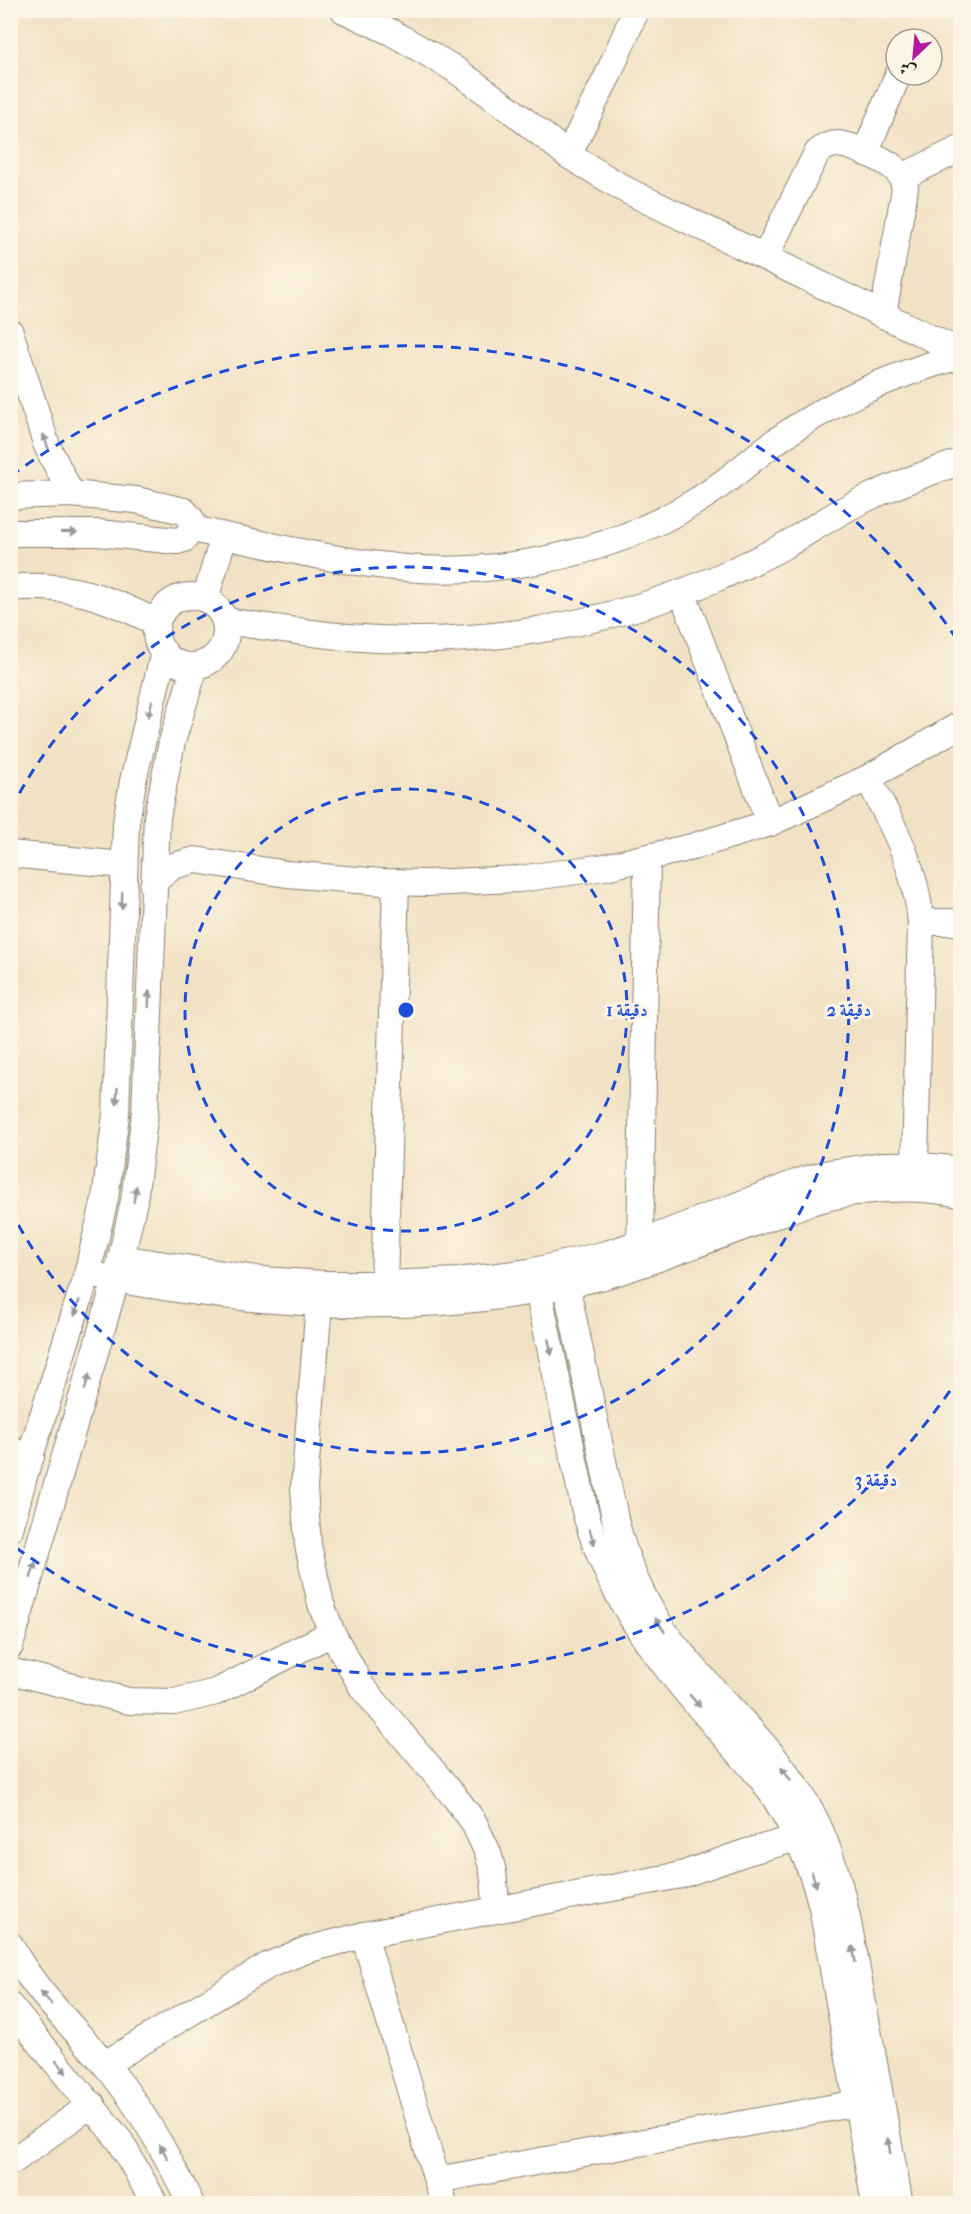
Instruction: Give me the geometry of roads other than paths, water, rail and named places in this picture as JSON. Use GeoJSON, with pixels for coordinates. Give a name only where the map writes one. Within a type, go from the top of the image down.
{"type":"FeatureCollection","features":[{"type":"Feature","properties":{"kind":"street"},"geometry":{"type":"LineString","coordinates":[[344,10],[391,32],[453,68],[568,155],[626,190],[960,354]]}},
{"type":"Feature","properties":{"kind":"street"},"geometry":{"type":"LineString","coordinates":[[568,155],[609,75],[636,10]]}},
{"type":"Feature","properties":{"kind":"street"},"geometry":{"type":"LineString","coordinates":[[865,153],[893,87]]}},
{"type":"Feature","properties":{"kind":"street"},"geometry":{"type":"LineString","coordinates":[[765,257],[817,153],[826,146],[837,144],[865,153],[896,169],[902,177],[904,188],[883,315]]}},
{"type":"Feature","properties":{"kind":"street"},"geometry":{"type":"LineString","coordinates":[[902,177],[960,149]]}},
{"type":"Feature","properties":{"kind":"street"},"geometry":{"type":"LineString","coordinates":[[10,332],[47,446],[71,494]]}},
{"type":"Feature","properties":{"kind":"street"},"geometry":{"type":"LineString","coordinates":[[192,529],[344,560],[416,569],[488,567],[559,556],[628,535],[693,504],[724,483],[777,441],[836,404],[899,375],[960,354]]}},
{"type":"Feature","properties":{"kind":"street"},"geometry":{"type":"LineString","coordinates":[[225,621],[348,637],[406,639],[464,638],[569,624],[607,616],[682,592],[751,562],[887,489],[960,462]]}},
{"type":"Feature","properties":{"kind":"street"},"geometry":{"type":"LineString","coordinates":[[10,496],[71,494],[136,500],[184,511],[191,519],[192,529],[184,539],[177,541],[98,533],[10,533]]}},
{"type":"Feature","properties":{"kind":"street"},"geometry":{"type":"LineString","coordinates":[[205,599],[225,536]]}},
{"type":"Feature","properties":{"kind":"street"},"geometry":{"type":"LineString","coordinates":[[10,588],[55,588],[96,596],[115,602],[157,623]]}},
{"type":"Feature","properties":{"kind":"street"},"geometry":{"type":"LineString","coordinates":[[682,592],[770,824]]}},
{"type":"Feature","properties":{"kind":"street"},"geometry":{"type":"LineString","coordinates":[[195,596],[205,599],[214,604],[225,621],[225,642],[220,651],[205,663],[195,666],[177,663],[164,652],[159,643],[157,623],[161,614],[176,600],[195,596]]}},
{"type":"Feature","properties":{"kind":"street"},"geometry":{"type":"LineString","coordinates":[[10,1529],[19,1464],[87,1274],[105,1199],[116,1114],[126,823],[133,781],[164,652]]}},
{"type":"Feature","properties":{"kind":"street"},"geometry":{"type":"LineString","coordinates":[[10,1646],[119,1269],[134,1201],[145,1112],[157,817],[172,742],[195,666]]}},
{"type":"Feature","properties":{"kind":"street"},"geometry":{"type":"LineString","coordinates":[[153,886],[158,878],[173,866],[195,860],[287,874],[396,882],[476,882],[519,879],[647,859],[770,824],[868,778],[960,725]]}},
{"type":"Feature","properties":{"kind":"street"},"geometry":{"type":"LineString","coordinates":[[868,778],[910,862],[919,898],[921,922],[915,1165]]}},
{"type":"Feature","properties":{"kind":"street"},"geometry":{"type":"LineString","coordinates":[[157,817],[173,839],[195,860]]}},
{"type":"Feature","properties":{"kind":"street"},"geometry":{"type":"LineString","coordinates":[[10,854],[123,865]]}},
{"type":"Feature","properties":{"kind":"street"},"geometry":{"type":"LineString","coordinates":[[640,1243],[647,859]]}},
{"type":"Feature","properties":{"kind":"street"},"geometry":{"type":"LineString","coordinates":[[384,1284],[396,882]]}},
{"type":"Feature","properties":{"kind":"street"},"geometry":{"type":"LineString","coordinates":[[921,922],[960,922]]}},
{"type":"Feature","properties":{"kind":"street"},"geometry":{"type":"LineString","coordinates":[[87,1274],[119,1269],[262,1280],[384,1284],[458,1281],[530,1272],[606,1254],[801,1181],[830,1173],[882,1165],[915,1165],[960,1170]]}},
{"type":"Feature","properties":{"kind":"street"},"geometry":{"type":"LineString","coordinates":[[119,1269],[260,1298],[319,1303],[415,1303],[461,1300],[538,1290],[596,1278],[810,1202],[839,1194],[868,1189],[899,1188],[929,1189],[960,1194]]}},
{"type":"Feature","properties":{"kind":"street"},"geometry":{"type":"LineString","coordinates":[[566,1284],[616,1523],[622,1546],[640,1589],[651,1610],[678,1649],[793,1783],[830,1854],[845,1905],[900,2204]]}},
{"type":"Feature","properties":{"kind":"street"},"geometry":{"type":"LineString","coordinates":[[538,1290],[584,1507],[601,1562],[641,1635],[677,1681],[762,1779],[788,1817],[816,1883],[875,2204]]}},
{"type":"Feature","properties":{"kind":"street"},"geometry":{"type":"LineString","coordinates":[[319,1303],[304,1486],[305,1516],[313,1575],[332,1633],[362,1687],[473,1821],[488,1854],[493,1872],[497,1910]]}},
{"type":"Feature","properties":{"kind":"street"},"geometry":{"type":"LineString","coordinates":[[10,1671],[129,1701],[174,1702],[216,1692],[332,1633]]}},
{"type":"Feature","properties":{"kind":"street"},"geometry":{"type":"LineString","coordinates":[[105,2064],[269,1965],[306,1950],[364,1935],[681,1875],[747,1852],[798,1838]]}},
{"type":"Feature","properties":{"kind":"street"},"geometry":{"type":"LineString","coordinates":[[364,1935],[440,2192],[857,2103]]}},
{"type":"Feature","properties":{"kind":"street"},"geometry":{"type":"LineString","coordinates":[[10,1945],[44,1996],[105,2064],[146,2121],[191,2204]]}},
{"type":"Feature","properties":{"kind":"street"},"geometry":{"type":"LineString","coordinates":[[10,2006],[120,2141],[156,2204]]}},
{"type":"Feature","properties":{"kind":"street"},"geometry":{"type":"LineString","coordinates":[[10,2163],[92,2104]]}}]}
